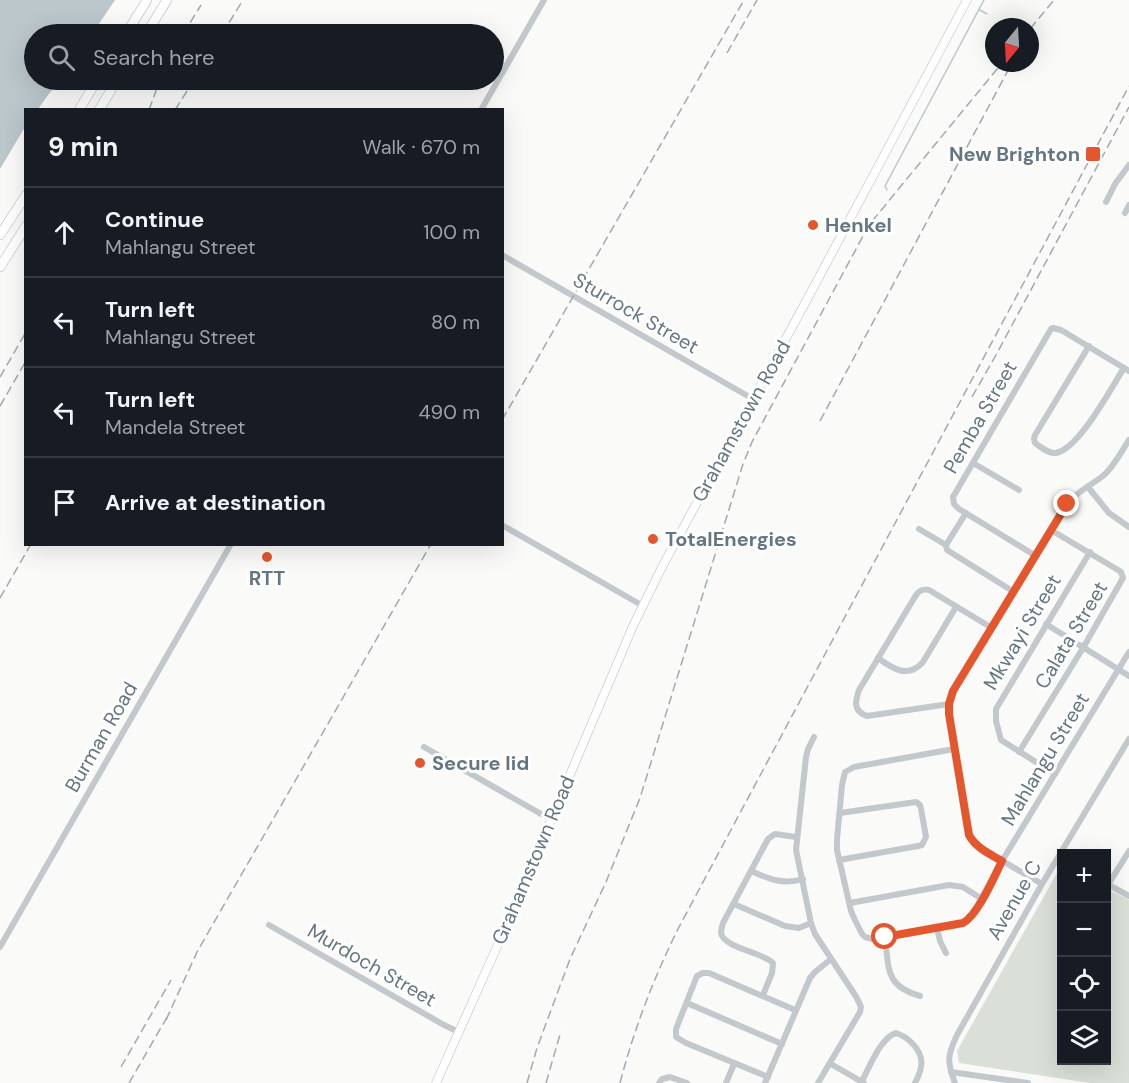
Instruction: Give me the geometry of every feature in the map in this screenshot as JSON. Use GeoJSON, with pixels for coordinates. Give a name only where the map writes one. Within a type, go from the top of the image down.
{"type":"FeatureCollection","features":[{"type":"Feature","properties":{"kind":"highway"},"geometry":{"type":"LineString","coordinates":[[132,24],[147,0]]}},
{"type":"Feature","properties":{"kind":"highway"},"geometry":{"type":"LineString","coordinates":[[152,24],[167,0]]}},
{"type":"Feature","properties":{"kind":"highway"},"geometry":{"type":"LineString","coordinates":[[80,108],[92,90]]}},
{"type":"Feature","properties":{"kind":"highway"},"geometry":{"type":"LineString","coordinates":[[100,108],[111,90]]}},
{"type":"Feature","properties":{"kind":"highway"},"geometry":{"type":"LineString","coordinates":[[0,235],[24,198]]}},
{"type":"Feature","properties":{"kind":"highway"},"geometry":{"type":"LineString","coordinates":[[0,267],[24,229]]}},
{"type":"Feature","properties":{"kind":"main road","name":"Grahamstown Road"},"geometry":{"type":"LineString","coordinates":[[436,1083],[633,626],[662,567],[967,0]]}},
{"type":"Feature","properties":{"kind":"street"},"geometry":{"type":"LineString","coordinates":[[504,70],[544,0]]}},
{"type":"Feature","properties":{"kind":"street"},"geometry":{"type":"LineString","coordinates":[[482,108],[492,90]]}},
{"type":"Feature","properties":{"kind":"street"},"geometry":{"type":"LineString","coordinates":[[1106,202],[1115,184],[1128,168]]}},
{"type":"Feature","properties":{"kind":"street"},"geometry":{"type":"LineString","coordinates":[[1125,213],[1129,205]]}},
{"type":"Feature","properties":{"kind":"street","name":"Sturrock Street"},"geometry":{"type":"LineString","coordinates":[[504,256],[753,399]]}},
{"type":"Feature","properties":{"kind":"street","name":"Pemba Street"},"geometry":{"type":"LineString","coordinates":[[966,513],[955,506],[953,497],[1049,331],[1053,328],[1061,330],[1089,346]]}},
{"type":"Feature","properties":{"kind":"street"},"geometry":{"type":"LineString","coordinates":[[1089,346],[1126,370],[1078,438],[1056,453],[1042,449],[1035,443],[1035,435],[1089,346]]}},
{"type":"Feature","properties":{"kind":"street"},"geometry":{"type":"LineString","coordinates":[[1042,884],[980,848],[969,835],[954,749],[949,704],[953,691],[1072,498],[1108,470],[1129,440]]}},
{"type":"Feature","properties":{"kind":"street"},"geometry":{"type":"LineString","coordinates":[[973,463],[1019,490]]}},
{"type":"Feature","properties":{"kind":"street"},"geometry":{"type":"LineString","coordinates":[[1088,487],[1108,513],[1129,527]]}},
{"type":"Feature","properties":{"kind":"street"},"geometry":{"type":"LineString","coordinates":[[946,545],[966,513],[1036,555]]}},
{"type":"Feature","properties":{"kind":"street"},"geometry":{"type":"LineString","coordinates":[[504,526],[643,606]]}},
{"type":"Feature","properties":{"kind":"street"},"geometry":{"type":"LineString","coordinates":[[919,529],[946,545],[947,550],[1014,592]]}},
{"type":"Feature","properties":{"kind":"street","name":"Calata Street"},"geometry":{"type":"LineString","coordinates":[[1019,752],[1123,578],[1118,570],[1051,530]]}},
{"type":"Feature","properties":{"kind":"street","name":"Burman Road"},"geometry":{"type":"LineString","coordinates":[[0,947],[230,546]]}},
{"type":"Feature","properties":{"kind":"street","name":"Mkwayi Street"},"geometry":{"type":"LineString","coordinates":[[1055,774],[1001,740],[997,727],[996,709],[1090,552]]}},
{"type":"Feature","properties":{"kind":"street"},"geometry":{"type":"LineString","coordinates":[[949,704],[876,716],[863,715],[856,710],[855,701],[878,658],[922,589],[929,590],[992,628]]}},
{"type":"Feature","properties":{"kind":"street"},"geometry":{"type":"LineString","coordinates":[[878,658],[899,671],[918,667],[956,606]]}},
{"type":"Feature","properties":{"kind":"street"},"geometry":{"type":"LineString","coordinates":[[1046,624],[1129,676]]}},
{"type":"Feature","properties":{"kind":"street","name":"Mahlangu Street"},"geometry":{"type":"LineString","coordinates":[[954,749],[851,768],[845,772],[837,839],[839,860],[851,911],[865,937],[872,939],[885,937],[968,921],[1129,652]]}},
{"type":"Feature","properties":{"kind":"street"},"geometry":{"type":"LineString","coordinates":[[814,737],[807,749],[796,850],[811,923],[818,939],[861,1007],[831,1064],[818,1083]]}},
{"type":"Feature","properties":{"kind":"street","name":"Avenue C"},"geometry":{"type":"LineString","coordinates":[[1065,849],[1129,739]]}},
{"type":"Feature","properties":{"kind":"street"},"geometry":{"type":"LineString","coordinates":[[424,747],[551,818]]}},
{"type":"Feature","properties":{"kind":"street"},"geometry":{"type":"LineString","coordinates":[[839,860],[922,845],[926,837],[921,809],[915,802],[840,813]]}},
{"type":"Feature","properties":{"kind":"street"},"geometry":{"type":"LineString","coordinates":[[763,995],[772,973],[773,963],[767,958],[726,940],[722,933],[723,923],[771,836],[780,834],[796,837]]}},
{"type":"Feature","properties":{"kind":"street"},"geometry":{"type":"LineString","coordinates":[[1111,878],[1129,851]]}},
{"type":"Feature","properties":{"kind":"street","name":"Avenue C"},"geometry":{"type":"LineString","coordinates":[[951,1072],[948,1061],[950,1048],[987,979],[1042,884],[1057,863]]}},
{"type":"Feature","properties":{"kind":"street"},"geometry":{"type":"LineString","coordinates":[[751,871],[778,881],[803,879]]}},
{"type":"Feature","properties":{"kind":"street"},"geometry":{"type":"LineString","coordinates":[[850,903],[949,885],[963,887],[982,899]]}},
{"type":"Feature","properties":{"kind":"street"},"geometry":{"type":"LineString","coordinates":[[1111,886],[1129,896]]}},
{"type":"Feature","properties":{"kind":"street"},"geometry":{"type":"LineString","coordinates":[[734,904],[785,926],[799,928],[811,923]]}},
{"type":"Feature","properties":{"kind":"street","name":"Murdoch Street"},"geometry":{"type":"LineString","coordinates":[[269,925],[459,1032]]}},
{"type":"Feature","properties":{"kind":"street"},"geometry":{"type":"LineString","coordinates":[[937,928],[940,942],[946,953]]}},
{"type":"Feature","properties":{"kind":"street"},"geometry":{"type":"LineString","coordinates":[[885,937],[893,981],[905,991],[920,996]]}},
{"type":"Feature","properties":{"kind":"street"},"geometry":{"type":"LineString","coordinates":[[795,1010],[716,976],[703,973],[697,976],[676,1029],[676,1036],[682,1041],[767,1080],[795,1010],[813,974],[831,959]]}},
{"type":"Feature","properties":{"kind":"street"},"geometry":{"type":"LineString","coordinates":[[687,1003],[782,1044]]}},
{"type":"Feature","properties":{"kind":"street"},"geometry":{"type":"LineString","coordinates":[[831,1064],[863,1082],[883,1044],[889,1036],[896,1033],[910,1041],[921,1055],[922,1066],[915,1083]]}},
{"type":"Feature","properties":{"kind":"street"},"geometry":{"type":"LineString","coordinates":[[726,1083],[734,1064]]}},
{"type":"Feature","properties":{"kind":"street"},"geometry":{"type":"LineString","coordinates":[[955,1083],[951,1072],[1028,1083]]}},
{"type":"Feature","properties":{"kind":"street"},"geometry":{"type":"LineString","coordinates":[[660,1083],[662,1079],[670,1077],[687,1083]]}},
{"type":"Feature","properties":{"kind":"shaded area"},"geometry":{"type":"Polygon","coordinates":[[[0,0],[115,0],[99,24],[24,24],[24,90],[52,90],[39,108],[24,108],[24,129],[0,169],[0,0]]]}},
{"type":"Feature","properties":{"kind":"shaded area"},"geometry":{"type":"Polygon","coordinates":[[[1057,873],[1057,1065],[1111,1065],[1111,891],[1129,900],[1129,1083],[1090,1083],[959,1063],[957,1051],[1057,873]]]}},
{"type":"Feature","properties":{"kind":"waterway"},"geometry":{"type":"LineString","coordinates":[[887,190],[885,186],[984,0]]}},
{"type":"Feature","properties":{"kind":"waterway"},"geometry":{"type":"LineString","coordinates":[[980,10],[987,14]]}},
{"type":"Feature","properties":{"kind":"railway"},"geometry":{"type":"LineString","coordinates":[[228,24],[243,0]]}},
{"type":"Feature","properties":{"kind":"railway"},"geometry":{"type":"LineString","coordinates":[[504,417],[744,0]]}},
{"type":"Feature","properties":{"kind":"railway"},"geometry":{"type":"LineString","coordinates":[[727,53],[757,0]]}},
{"type":"Feature","properties":{"kind":"railway"},"geometry":{"type":"LineString","coordinates":[[1039,18],[1054,0]]}},
{"type":"Feature","properties":{"kind":"railway"},"geometry":{"type":"LineString","coordinates":[[189,24],[201,5]]}},
{"type":"Feature","properties":{"kind":"railway"},"geometry":{"type":"LineString","coordinates":[[527,1083],[537,1048],[570,959],[606,882],[640,798],[743,464],[752,442],[869,225],[995,72]]}},
{"type":"Feature","properties":{"kind":"railway"},"geometry":{"type":"LineString","coordinates":[[820,421],[1007,72]]}},
{"type":"Feature","properties":{"kind":"railway"},"geometry":{"type":"LineString","coordinates":[[620,1083],[645,1004],[679,927],[1129,86]]}},
{"type":"Feature","properties":{"kind":"railway"},"geometry":{"type":"LineString","coordinates":[[150,108],[156,90]]}},
{"type":"Feature","properties":{"kind":"railway"},"geometry":{"type":"LineString","coordinates":[[176,108],[188,90]]}},
{"type":"Feature","properties":{"kind":"railway"},"geometry":{"type":"LineString","coordinates":[[972,397],[1129,107]]}},
{"type":"Feature","properties":{"kind":"railway"},"geometry":{"type":"LineString","coordinates":[[0,377],[24,335]]}},
{"type":"Feature","properties":{"kind":"railway"},"geometry":{"type":"LineString","coordinates":[[0,406],[24,364]]}},
{"type":"Feature","properties":{"kind":"railway"},"geometry":{"type":"LineString","coordinates":[[0,598],[30,546]]}},
{"type":"Feature","properties":{"kind":"railway"},"geometry":{"type":"LineString","coordinates":[[166,1020],[197,952],[430,546]]}},
{"type":"Feature","properties":{"kind":"railway"},"geometry":{"type":"LineString","coordinates":[[121,1067],[171,980]]}},
{"type":"Feature","properties":{"kind":"railway"},"geometry":{"type":"LineString","coordinates":[[129,1083],[170,1012]]}},
{"type":"Feature","properties":{"kind":"railway"},"geometry":{"type":"LineString","coordinates":[[546,1083],[561,1031]]}},
{"type":"Feature","properties":{"kind":"place","name":"New Brighton"},"geometry":{"type":"Point","coordinates":[1093,154]}},
{"type":"Feature","properties":{"kind":"place","name":"Henkel"},"geometry":{"type":"Point","coordinates":[813,225]}},
{"type":"Feature","properties":{"kind":"place","name":"TotalEnergies"},"geometry":{"type":"Point","coordinates":[653,539]}},
{"type":"Feature","properties":{"kind":"place","name":"RTT"},"geometry":{"type":"Point","coordinates":[267,557]}},
{"type":"Feature","properties":{"kind":"place","name":"Secure lid"},"geometry":{"type":"Point","coordinates":[420,763]}},
{"type":"Feature","properties":{"kind":"route"},"geometry":{"type":"LineString","coordinates":[[885,937],[968,921],[1002,861],[980,848],[969,835],[954,749],[949,704],[953,691],[1067,504]]}}]}
